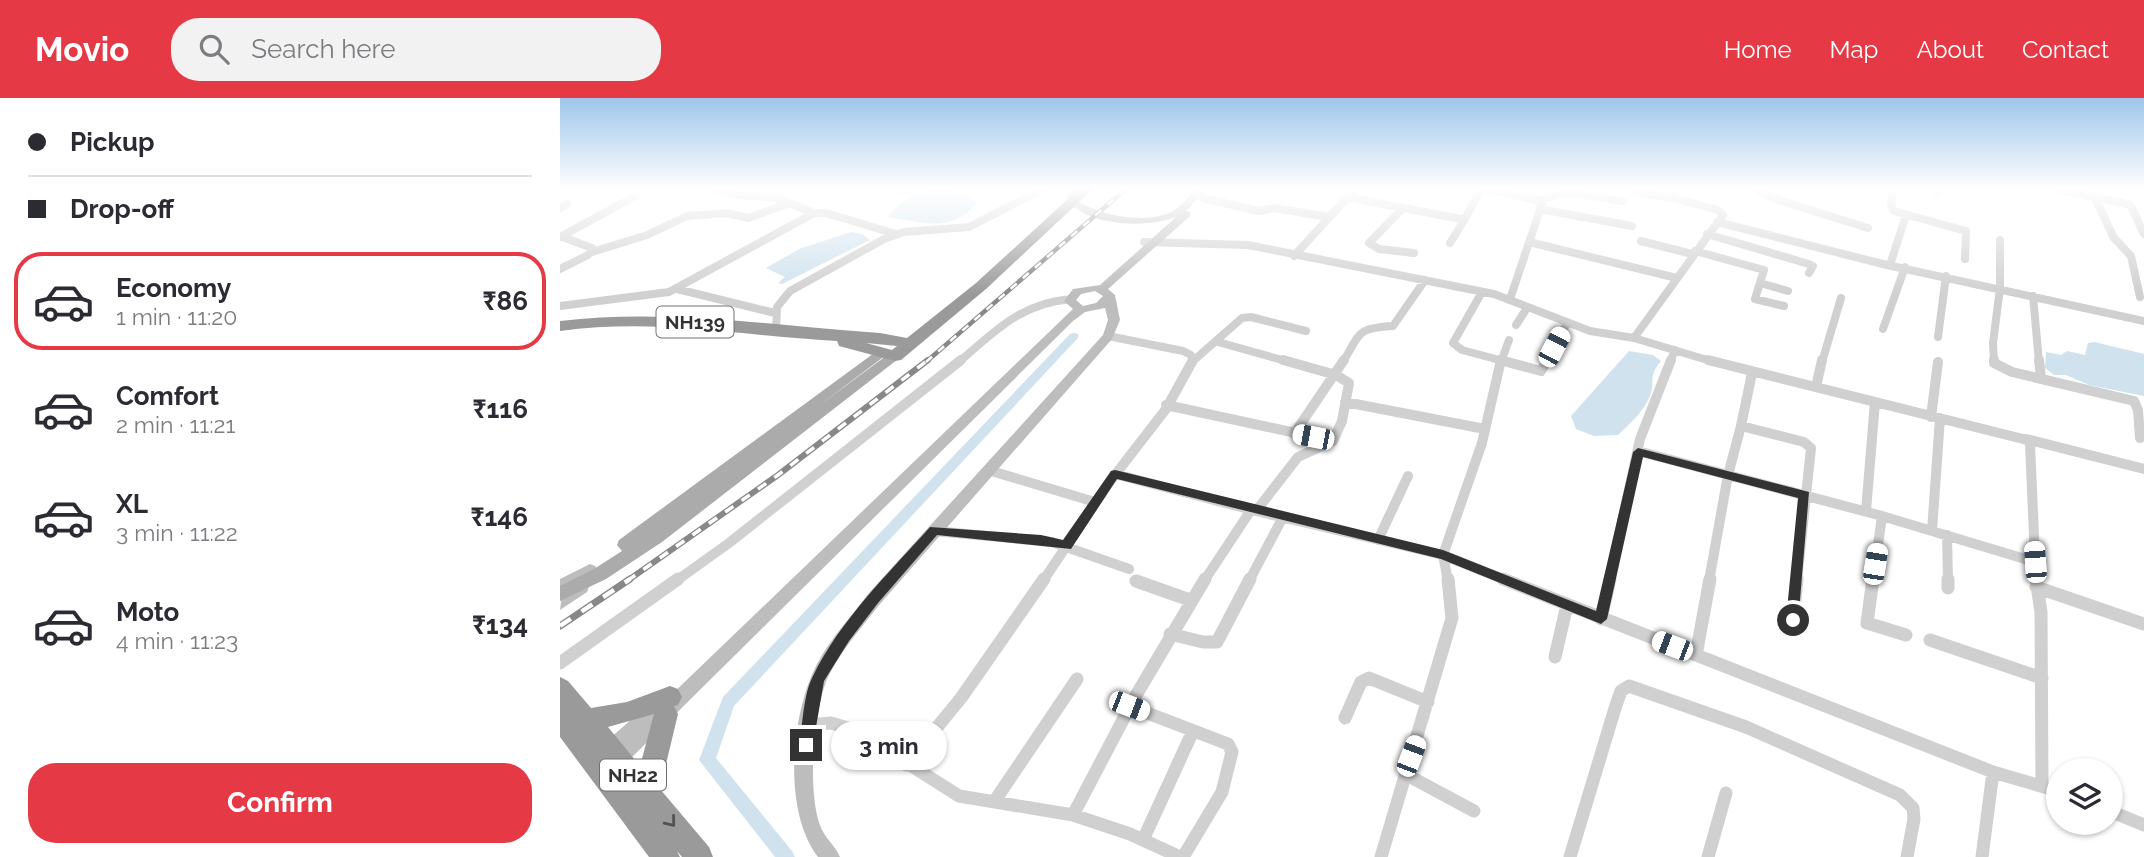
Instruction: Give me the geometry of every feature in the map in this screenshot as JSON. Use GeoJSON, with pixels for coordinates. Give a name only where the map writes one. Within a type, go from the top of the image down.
{"type":"FeatureCollection","features":[{"type":"Feature","properties":{"kind":"highway"},"geometry":{"type":"LineString","coordinates":[[895,348],[981,286],[1047,223]]}},
{"type":"Feature","properties":{"kind":"highway","name":"NH139"},"geometry":{"type":"LineString","coordinates":[[560,326],[614,318],[775,322],[831,336],[854,346],[895,348]]}},
{"type":"Feature","properties":{"kind":"highway","name":"NH22"},"geometry":{"type":"LineString","coordinates":[[562,700],[587,720],[607,762],[646,792],[699,857]]}},
{"type":"Feature","properties":{"kind":"highway","name":"NH22"},"geometry":{"type":"LineString","coordinates":[[562,700],[607,762],[666,857]]}},
{"type":"Feature","properties":{"kind":"highway"},"geometry":{"type":"LineString","coordinates":[[587,720],[668,706],[646,792]]}},
{"type":"Feature","properties":{"kind":"main road"},"geometry":{"type":"LineString","coordinates":[[563,593],[656,537],[747,470],[895,348]]}},
{"type":"Feature","properties":{"kind":"street"},"geometry":{"type":"LineString","coordinates":[[561,237],[586,223]]}},
{"type":"Feature","properties":{"kind":"street"},"geometry":{"type":"LineString","coordinates":[[560,269],[592,252],[648,235],[672,223]]}},
{"type":"Feature","properties":{"kind":"street"},"geometry":{"type":"LineString","coordinates":[[560,306],[659,294],[677,289],[797,223]]}},
{"type":"Feature","properties":{"kind":"street"},"geometry":{"type":"LineString","coordinates":[[861,223],[896,234],[969,227],[976,223]]}},
{"type":"Feature","properties":{"kind":"street"},"geometry":{"type":"LineString","coordinates":[[1149,242],[1164,223]]}},
{"type":"Feature","properties":{"kind":"street"},"geometry":{"type":"LineString","coordinates":[[560,663],[729,543],[925,391],[1012,317],[1047,301],[1099,306],[1101,291],[1169,223]]}},
{"type":"Feature","properties":{"kind":"street"},"geometry":{"type":"LineString","coordinates":[[1294,256],[1323,223]]}},
{"type":"Feature","properties":{"kind":"street"},"geometry":{"type":"LineString","coordinates":[[1386,223],[1369,243],[1379,249],[1414,253]]}},
{"type":"Feature","properties":{"kind":"street"},"geometry":{"type":"LineString","coordinates":[[1450,243],[1461,223]]}},
{"type":"Feature","properties":{"kind":"street"},"geometry":{"type":"LineString","coordinates":[[1510,299],[1534,223]]}},
{"type":"Feature","properties":{"kind":"street"},"geometry":{"type":"LineString","coordinates":[[1621,223],[1632,226]]}},
{"type":"Feature","properties":{"kind":"street"},"geometry":{"type":"LineString","coordinates":[[1634,338],[1716,223]]}},
{"type":"Feature","properties":{"kind":"street"},"geometry":{"type":"LineString","coordinates":[[1723,223],[1891,265],[2144,321]]}},
{"type":"Feature","properties":{"kind":"street"},"geometry":{"type":"LineString","coordinates":[[1853,223],[1868,228]]}},
{"type":"Feature","properties":{"kind":"street"},"geometry":{"type":"LineString","coordinates":[[1891,265],[1903,223]]}},
{"type":"Feature","properties":{"kind":"street"},"geometry":{"type":"LineString","coordinates":[[1940,223],[1966,231],[1965,258]]}},
{"type":"Feature","properties":{"kind":"street"},"geometry":{"type":"LineString","coordinates":[[2107,223],[2114,238],[2131,256],[2140,297]]}},
{"type":"Feature","properties":{"kind":"street"},"geometry":{"type":"LineString","coordinates":[[677,289],[709,295],[775,322],[780,302],[797,287],[896,234]]}},
{"type":"Feature","properties":{"kind":"street"},"geometry":{"type":"LineString","coordinates":[[1707,234],[1809,264],[1813,266],[1809,273]]}},
{"type":"Feature","properties":{"kind":"street"},"geometry":{"type":"LineString","coordinates":[[561,237],[592,248],[592,252]]}},
{"type":"Feature","properties":{"kind":"street"},"geometry":{"type":"LineString","coordinates":[[2000,240],[2000,288],[1993,337],[1994,363],[2002,369],[2134,401],[2138,410],[2140,438]]}},
{"type":"Feature","properties":{"kind":"street"},"geometry":{"type":"LineString","coordinates":[[1641,241],[1764,270],[1755,299],[1784,306]]}},
{"type":"Feature","properties":{"kind":"street"},"geometry":{"type":"LineString","coordinates":[[1149,242],[1248,245],[1482,292],[1510,299],[1601,334],[1634,338],[1752,373],[2144,469]]}},
{"type":"Feature","properties":{"kind":"street"},"geometry":{"type":"LineString","coordinates":[[1529,242],[1678,278]]}},
{"type":"Feature","properties":{"kind":"street"},"geometry":{"type":"LineString","coordinates":[[1883,329],[1905,267]]}},
{"type":"Feature","properties":{"kind":"street"},"geometry":{"type":"LineString","coordinates":[[1938,337],[1946,276]]}},
{"type":"Feature","properties":{"kind":"street"},"geometry":{"type":"LineString","coordinates":[[1294,434],[1336,375],[1361,331],[1369,327],[1393,326],[1425,280]]}},
{"type":"Feature","properties":{"kind":"street"},"geometry":{"type":"LineString","coordinates":[[1760,283],[1788,291]]}},
{"type":"Feature","properties":{"kind":"street"},"geometry":{"type":"LineString","coordinates":[[607,762],[703,673],[1075,304],[1077,291],[1101,291]]}},
{"type":"Feature","properties":{"kind":"street"},"geometry":{"type":"LineString","coordinates":[[830,857],[812,832],[803,785],[808,725],[818,680],[845,637],[934,531],[1108,336],[1114,320],[1101,291]]}},
{"type":"Feature","properties":{"kind":"street"},"geometry":{"type":"LineString","coordinates":[[1482,292],[1453,343],[1462,349],[1541,371],[1567,323]]}},
{"type":"Feature","properties":{"kind":"street"},"geometry":{"type":"LineString","coordinates":[[2033,296],[2041,378]]}},
{"type":"Feature","properties":{"kind":"street"},"geometry":{"type":"LineString","coordinates":[[1816,387],[1841,298]]}},
{"type":"Feature","properties":{"kind":"street"},"geometry":{"type":"LineString","coordinates":[[1516,325],[1527,307]]}},
{"type":"Feature","properties":{"kind":"street"},"geometry":{"type":"LineString","coordinates":[[906,765],[968,690],[1095,502],[1166,405],[1193,361],[1242,318],[1306,331]]}},
{"type":"Feature","properties":{"kind":"street"},"geometry":{"type":"LineString","coordinates":[[1108,336],[1182,351],[1191,355],[1193,361]]}},
{"type":"Feature","properties":{"kind":"street"},"geometry":{"type":"LineString","coordinates":[[1381,857],[1452,618],[1451,586],[1443,555],[1485,429],[1501,360],[1509,340]]}},
{"type":"Feature","properties":{"kind":"street"},"geometry":{"type":"LineString","coordinates":[[1073,815],[1129,706],[1189,600],[1254,510],[1298,457],[1333,441],[1342,422],[1348,381],[1336,375],[1217,342]]}},
{"type":"Feature","properties":{"kind":"street"},"geometry":{"type":"LineString","coordinates":[[1601,619],[1643,429],[1675,350]]}},
{"type":"Feature","properties":{"kind":"street"},"geometry":{"type":"LineString","coordinates":[[1932,531],[1938,362]]}},
{"type":"Feature","properties":{"kind":"street"},"geometry":{"type":"LineString","coordinates":[[1696,655],[1728,475],[1752,373]]}},
{"type":"Feature","properties":{"kind":"street"},"geometry":{"type":"LineString","coordinates":[[1345,402],[1485,429]]}},
{"type":"Feature","properties":{"kind":"street"},"geometry":{"type":"LineString","coordinates":[[1866,512],[1875,402]]}},
{"type":"Feature","properties":{"kind":"street"},"geometry":{"type":"LineString","coordinates":[[1166,405],[1333,441]]}},
{"type":"Feature","properties":{"kind":"street"},"geometry":{"type":"LineString","coordinates":[[1741,426],[1810,445],[1793,620]]}},
{"type":"Feature","properties":{"kind":"street"},"geometry":{"type":"LineString","coordinates":[[2020,437],[2030,444],[2036,587],[2041,612],[2042,785]]}},
{"type":"Feature","properties":{"kind":"street"},"geometry":{"type":"LineString","coordinates":[[1638,452],[1882,516],[2035,562]]}},
{"type":"Feature","properties":{"kind":"street"},"geometry":{"type":"LineString","coordinates":[[988,470],[1095,502]]}},
{"type":"Feature","properties":{"kind":"street"},"geometry":{"type":"LineString","coordinates":[[1115,474],[1443,555],[1993,772],[2046,786]]}},
{"type":"Feature","properties":{"kind":"street"},"geometry":{"type":"LineString","coordinates":[[1378,540],[1408,477]]}},
{"type":"Feature","properties":{"kind":"street"},"geometry":{"type":"LineString","coordinates":[[1882,516],[1867,623],[1906,635]]}},
{"type":"Feature","properties":{"kind":"street"},"geometry":{"type":"LineString","coordinates":[[1170,634],[1203,642],[1217,642],[1283,517]]}},
{"type":"Feature","properties":{"kind":"street"},"geometry":{"type":"LineString","coordinates":[[934,531],[1041,540],[1066,546],[1129,569]]}},
{"type":"Feature","properties":{"kind":"street"},"geometry":{"type":"LineString","coordinates":[[1947,536],[1948,589]]}},
{"type":"Feature","properties":{"kind":"street"},"geometry":{"type":"LineString","coordinates":[[1136,581],[1189,600]]}},
{"type":"Feature","properties":{"kind":"street"},"geometry":{"type":"LineString","coordinates":[[2036,587],[2144,624]]}},
{"type":"Feature","properties":{"kind":"street"},"geometry":{"type":"LineString","coordinates":[[1555,657],[1567,606]]}},
{"type":"Feature","properties":{"kind":"street"},"geometry":{"type":"LineString","coordinates":[[1930,640],[2042,678]]}},
{"type":"Feature","properties":{"kind":"street"},"geometry":{"type":"LineString","coordinates":[[1345,718],[1361,682],[1369,678],[1429,702]]}},
{"type":"Feature","properties":{"kind":"street"},"geometry":{"type":"LineString","coordinates":[[994,802],[1077,679]]}},
{"type":"Feature","properties":{"kind":"street"},"geometry":{"type":"LineString","coordinates":[[1570,857],[1616,705],[1621,691],[1629,686],[1746,727],[1900,795],[1913,808],[1914,820],[1907,857]]}},
{"type":"Feature","properties":{"kind":"street"},"geometry":{"type":"LineString","coordinates":[[808,725],[843,724],[950,793],[1073,815],[1143,839],[1182,857],[1208,818],[1232,759],[1232,752],[1228,744],[1129,706]]}},
{"type":"Feature","properties":{"kind":"street"},"geometry":{"type":"LineString","coordinates":[[1143,839],[1193,731]]}},
{"type":"Feature","properties":{"kind":"street"},"geometry":{"type":"LineString","coordinates":[[1982,857],[1993,772]]}},
{"type":"Feature","properties":{"kind":"street"},"geometry":{"type":"LineString","coordinates":[[1405,774],[1475,811]]}},
{"type":"Feature","properties":{"kind":"street"},"geometry":{"type":"LineString","coordinates":[[1707,857],[1726,793]]}},
{"type":"Feature","properties":{"kind":"street"},"geometry":{"type":"LineString","coordinates":[[2123,816],[2144,825]]}},
{"type":"Feature","properties":{"kind":"water"},"geometry":{"type":"Polygon","coordinates":[[[851,232],[862,234],[870,240],[782,284],[778,283],[785,277],[766,268],[799,249],[851,232]]]}},
{"type":"Feature","properties":{"kind":"water"},"geometry":{"type":"Polygon","coordinates":[[[2094,342],[2144,354],[2144,396],[2089,385],[2066,375],[2054,375],[2045,368],[2046,352],[2061,355],[2067,351],[2085,355],[2088,343],[2094,342]]]}},
{"type":"Feature","properties":{"kind":"water"},"geometry":{"type":"Polygon","coordinates":[[[1629,351],[1653,355],[1661,361],[1654,372],[1652,391],[1644,407],[1618,435],[1594,436],[1576,429],[1571,416],[1629,351]]]}},
{"type":"Feature","properties":{"kind":"waterway"},"geometry":{"type":"LineString","coordinates":[[786,857],[707,760],[728,702],[1074,336]]}},
{"type":"Feature","properties":{"kind":"railway"},"geometry":{"type":"LineString","coordinates":[[926,362],[1086,223]]}},
{"type":"Feature","properties":{"kind":"railway"},"geometry":{"type":"LineString","coordinates":[[627,581],[778,475],[928,360]]}},
{"type":"Feature","properties":{"kind":"railway"},"geometry":{"type":"LineString","coordinates":[[560,626],[630,579]]}},
{"type":"Feature","properties":{"kind":"route"},"geometry":{"type":"LineString","coordinates":[[806,745],[818,680],[845,637],[874,599],[934,531],[961,531],[1041,540],[1066,546],[1115,474],[1256,511],[1443,555],[1601,619],[1638,452],[1804,495],[1793,620]]}}]}
